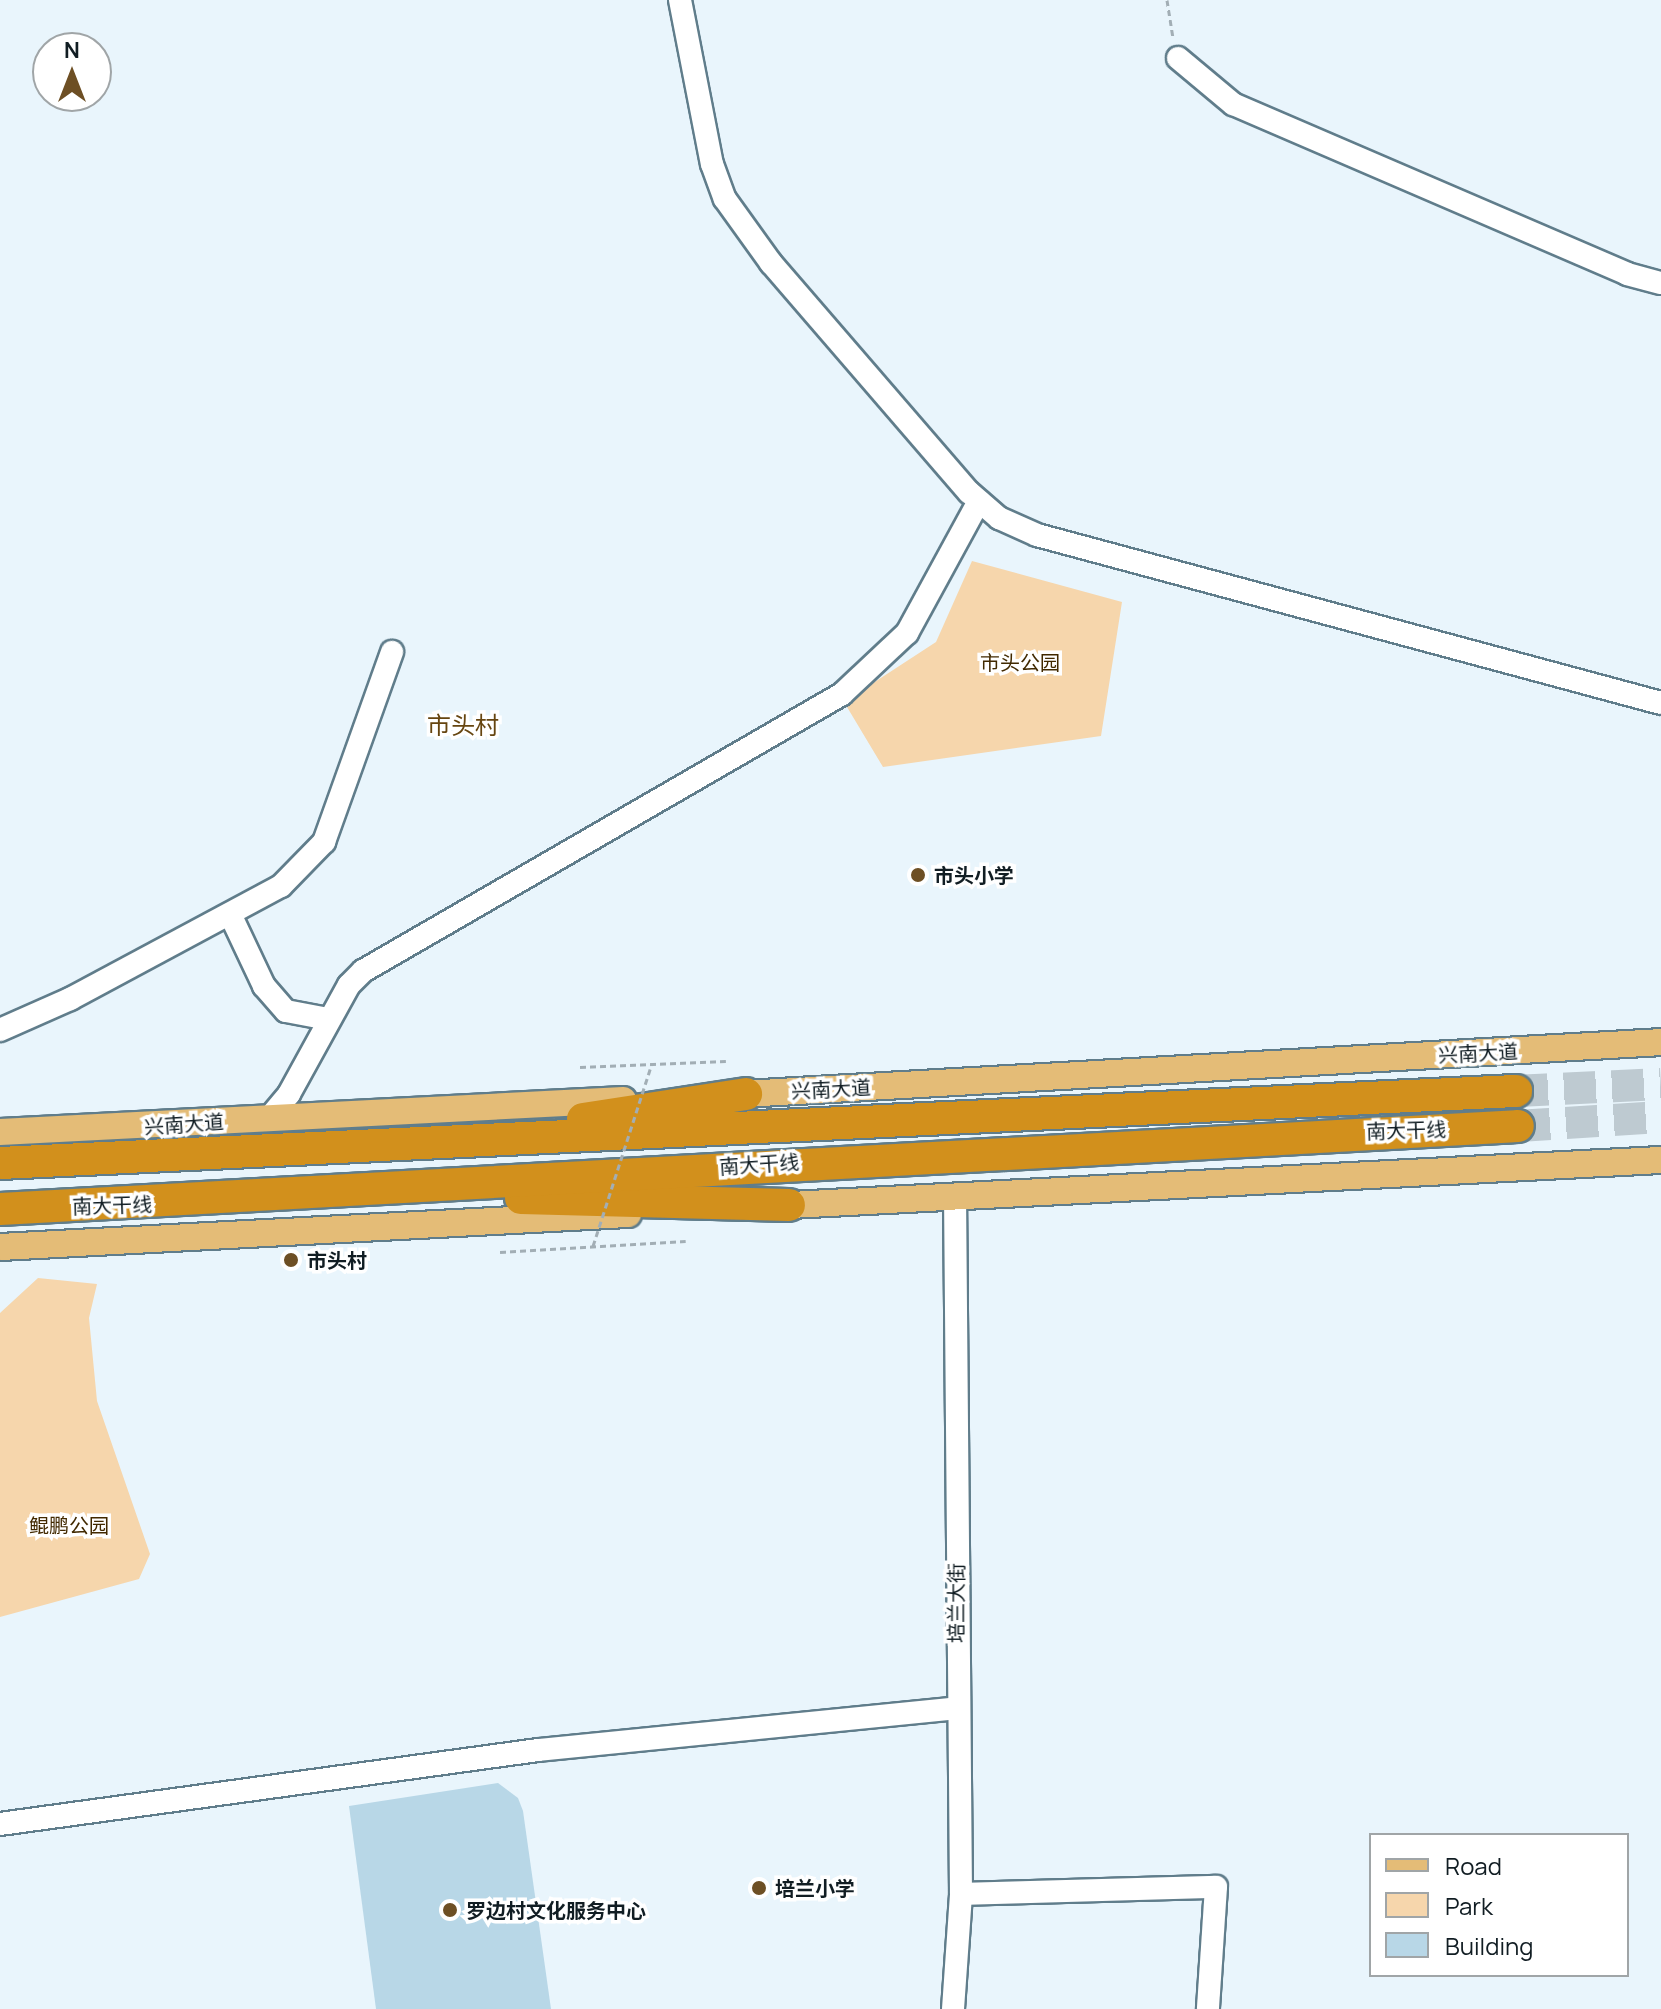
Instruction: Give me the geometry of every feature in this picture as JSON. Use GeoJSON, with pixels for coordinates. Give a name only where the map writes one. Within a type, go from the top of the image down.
{"type":"FeatureCollection","features":[{"type":"Feature","properties":{"kind":"highway","name":"南大干线"},"geometry":{"type":"LineString","coordinates":[[0,1163],[1516,1091]]}},
{"type":"Feature","properties":{"kind":"highway"},"geometry":{"type":"LineString","coordinates":[[418,1144],[746,1094]]}},
{"type":"Feature","properties":{"kind":"highway","name":"南大干线"},"geometry":{"type":"LineString","coordinates":[[0,1209],[322,1193],[791,1162],[1518,1126]]}},
{"type":"Feature","properties":{"kind":"highway"},"geometry":{"type":"LineString","coordinates":[[322,1193],[789,1205]]}},
{"type":"Feature","properties":{"kind":"main road","name":"兴南大道"},"geometry":{"type":"LineString","coordinates":[[0,1132],[1657,1046]]}},
{"type":"Feature","properties":{"kind":"main road"},"geometry":{"type":"LineString","coordinates":[[0,1247],[1658,1157]]}},
{"type":"Feature","properties":{"kind":"street"},"geometry":{"type":"LineString","coordinates":[[680,0],[712,164],[725,199],[771,263],[979,501],[999,518],[1037,535],[1661,703]]}},
{"type":"Feature","properties":{"kind":"street"},"geometry":{"type":"LineString","coordinates":[[1178,58],[1233,104],[1627,274],[1661,283]]}},
{"type":"Feature","properties":{"kind":"street"},"geometry":{"type":"LineString","coordinates":[[269,1118],[289,1094],[328,1019],[363,971],[842,694],[907,633],[979,501]]}},
{"type":"Feature","properties":{"kind":"street"},"geometry":{"type":"LineString","coordinates":[[0,1030],[281,886],[324,842],[392,652]]}},
{"type":"Feature","properties":{"kind":"street"},"geometry":{"type":"LineString","coordinates":[[230,914],[264,986],[286,1011],[328,1019]]}},
{"type":"Feature","properties":{"kind":"street","name":"培兰大街"},"geometry":{"type":"LineString","coordinates":[[953,2009],[961,1894],[955,1197]]}},
{"type":"Feature","properties":{"kind":"street"},"geometry":{"type":"LineString","coordinates":[[0,1824],[538,1750],[957,1708]]}},
{"type":"Feature","properties":{"kind":"street"},"geometry":{"type":"LineString","coordinates":[[961,1894],[1216,1887],[1208,2009]]}},
{"type":"Feature","properties":{"kind":"path"},"geometry":{"type":"LineString","coordinates":[[1167,0],[1178,58]]}},
{"type":"Feature","properties":{"kind":"path"},"geometry":{"type":"LineString","coordinates":[[580,1067],[726,1061]]}},
{"type":"Feature","properties":{"kind":"path"},"geometry":{"type":"LineString","coordinates":[[593,1246],[652,1063]]}},
{"type":"Feature","properties":{"kind":"path"},"geometry":{"type":"LineString","coordinates":[[500,1252],[686,1241]]}},
{"type":"Feature","properties":{"kind":"green space","name":"市头公园"},"geometry":{"type":"Polygon","coordinates":[[[972,561],[1122,602],[1101,736],[883,767],[844,702],[936,642],[972,561]]]}},
{"type":"Feature","properties":{"kind":"green space","name":"鲲鹏公园"},"geometry":{"type":"Polygon","coordinates":[[[38,1278],[97,1284],[89,1318],[97,1401],[150,1554],[139,1579],[0,1617],[0,1313],[38,1278]]]}},
{"type":"Feature","properties":{"kind":"building","name":"罗边村文化服务中心"},"geometry":{"type":"Polygon","coordinates":[[[498,1783],[518,1798],[523,1811],[551,2009],[376,2009],[349,1806],[498,1783]]]}},
{"type":"Feature","properties":{"kind":"tunnel"},"geometry":{"type":"LineString","coordinates":[[1516,1091],[1661,1084]]}},
{"type":"Feature","properties":{"kind":"tunnel"},"geometry":{"type":"LineString","coordinates":[[1518,1126],[1661,1117]]}},
{"type":"Feature","properties":{"kind":"place","name":"市头小学"},"geometry":{"type":"Point","coordinates":[918,875]}},
{"type":"Feature","properties":{"kind":"place","name":"市头村"},"geometry":{"type":"Point","coordinates":[291,1260]}},
{"type":"Feature","properties":{"kind":"place","name":"培兰小学"},"geometry":{"type":"Point","coordinates":[759,1888]}},
{"type":"Feature","properties":{"kind":"place","name":"罗边村文化服务中心"},"geometry":{"type":"Point","coordinates":[450,1910]}},
{"type":"Feature","properties":{"kind":"district","name":"市头村"},"geometry":{"type":"Point","coordinates":[463,725]}}]}
